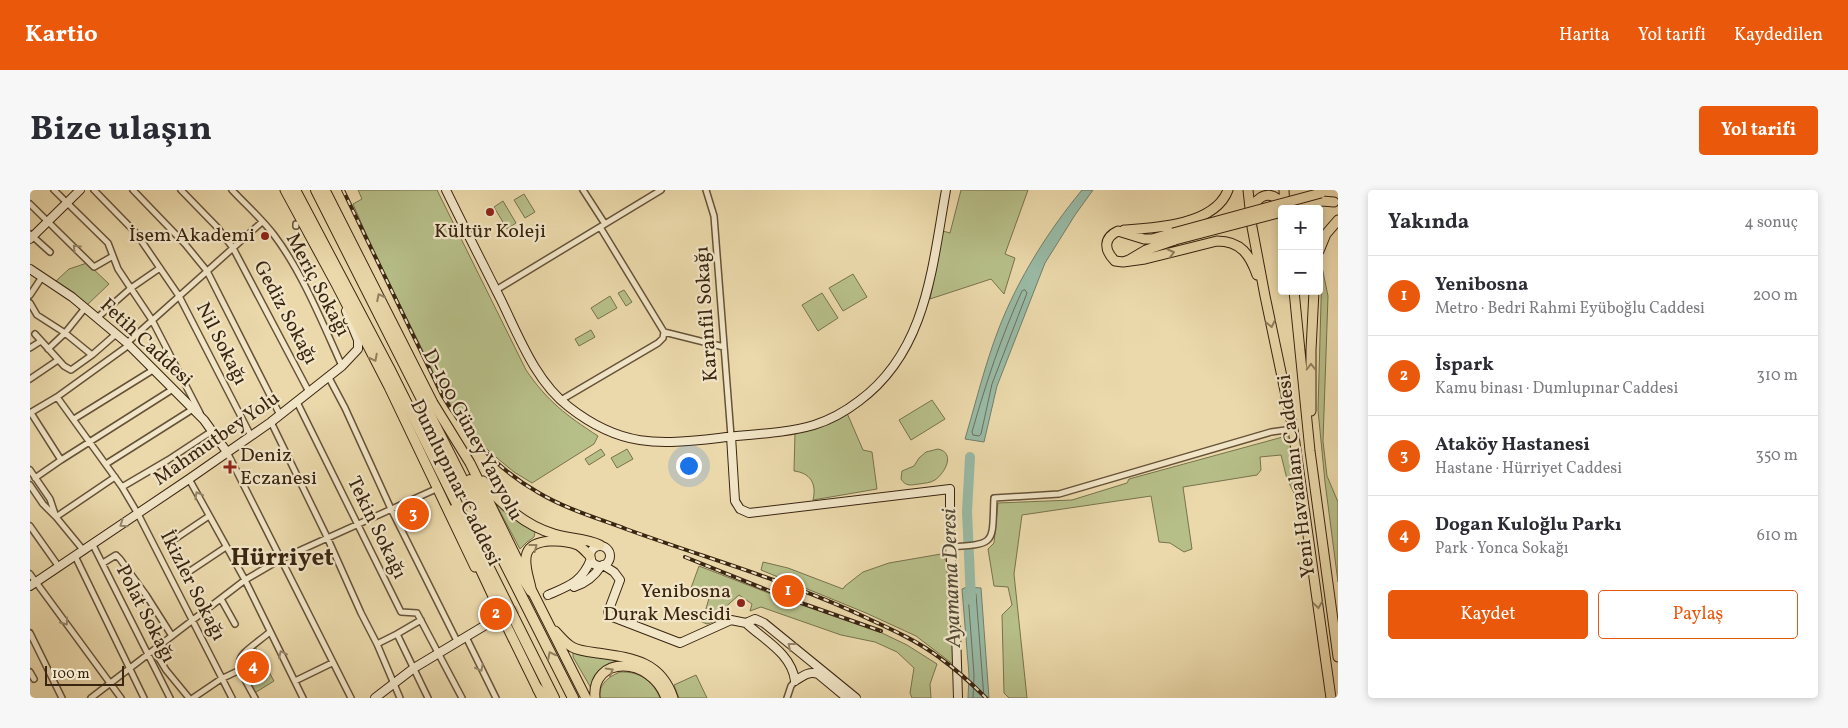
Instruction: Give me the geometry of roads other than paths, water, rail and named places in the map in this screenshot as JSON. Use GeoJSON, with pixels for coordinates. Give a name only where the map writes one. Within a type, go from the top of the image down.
{"type":"FeatureCollection","features":[{"type":"Feature","properties":{"kind":"highway"},"geometry":{"type":"LineString","coordinates":[[295,190],[389,368],[554,698]]}},
{"type":"Feature","properties":{"kind":"highway"},"geometry":{"type":"LineString","coordinates":[[316,190],[573,698]]}},
{"type":"Feature","properties":{"kind":"highway"},"geometry":{"type":"LineString","coordinates":[[418,427],[443,490],[498,606]]}},
{"type":"Feature","properties":{"kind":"highway"},"geometry":{"type":"LineString","coordinates":[[437,429],[458,458],[512,560],[531,591]]}},
{"type":"Feature","properties":{"kind":"main road","name":"Dumlupınar Caddesi"},"geometry":{"type":"LineString","coordinates":[[284,190],[336,284],[393,395],[463,545],[498,606],[541,695]]}},
{"type":"Feature","properties":{"kind":"main road","name":"D-100 Güney Yanyolu"},"geometry":{"type":"LineString","coordinates":[[325,190],[433,403],[470,463],[531,591],[586,698]]}},
{"type":"Feature","properties":{"kind":"main road"},"geometry":{"type":"LineString","coordinates":[[1228,190],[1225,198],[1215,208],[1198,217],[1149,229],[1118,231],[1111,235],[1106,243],[1108,254],[1115,261],[1123,262],[1145,259],[1218,241],[1226,241],[1245,250],[1265,296]]}},
{"type":"Feature","properties":{"kind":"main road","name":"Yeni Havaalanı Caddesi"},"geometry":{"type":"LineString","coordinates":[[1248,190],[1252,227],[1265,296],[1294,429],[1331,698]]}},
{"type":"Feature","properties":{"kind":"main road"},"geometry":{"type":"LineString","coordinates":[[1283,205],[1284,190]]}},
{"type":"Feature","properties":{"kind":"main road"},"geometry":{"type":"LineString","coordinates":[[1123,262],[1174,237],[1324,193]]}},
{"type":"Feature","properties":{"kind":"main road"},"geometry":{"type":"LineString","coordinates":[[1324,193],[1336,203]]}},
{"type":"Feature","properties":{"kind":"main road"},"geometry":{"type":"LineString","coordinates":[[1301,205],[1324,193]]}},
{"type":"Feature","properties":{"kind":"main road"},"geometry":{"type":"LineString","coordinates":[[1252,227],[1253,206],[1256,200],[1270,194],[1278,199],[1281,205]]}},
{"type":"Feature","properties":{"kind":"main road"},"geometry":{"type":"LineString","coordinates":[[1118,231],[1144,239],[1174,237],[1278,211]]}},
{"type":"Feature","properties":{"kind":"main road"},"geometry":{"type":"LineString","coordinates":[[1319,250],[1326,234],[1338,220]]}},
{"type":"Feature","properties":{"kind":"main road","name":"Yeni Havaalanı Caddesi"},"geometry":{"type":"LineString","coordinates":[[1294,295],[1310,451],[1338,657]]}},
{"type":"Feature","properties":{"kind":"main road"},"geometry":{"type":"LineString","coordinates":[[1310,451],[1314,295]]}},
{"type":"Feature","properties":{"kind":"main road"},"geometry":{"type":"LineString","coordinates":[[470,463],[488,487],[519,516],[555,535],[581,539],[600,545]]}},
{"type":"Feature","properties":{"kind":"main road"},"geometry":{"type":"LineString","coordinates":[[531,591],[526,561],[528,550],[535,544],[543,541],[577,545],[584,549],[590,558]]}},
{"type":"Feature","properties":{"kind":"main road"},"geometry":{"type":"LineString","coordinates":[[543,615],[563,640],[573,648],[642,665],[660,675],[673,698]]}},
{"type":"Feature","properties":{"kind":"main road"},"geometry":{"type":"LineString","coordinates":[[595,698],[596,685],[608,671],[624,666],[642,665]]}},
{"type":"Feature","properties":{"kind":"main road"},"geometry":{"type":"LineString","coordinates":[[642,665],[657,682],[666,698]]}},
{"type":"Feature","properties":{"kind":"street"},"geometry":{"type":"LineString","coordinates":[[54,190],[108,243],[118,269],[152,320],[204,420]]}},
{"type":"Feature","properties":{"kind":"street"},"geometry":{"type":"LineString","coordinates":[[50,252],[31,236],[80,190]]}},
{"type":"Feature","properties":{"kind":"street","name":"Nil Sokağı"},"geometry":{"type":"LineString","coordinates":[[94,190],[136,233],[179,296],[252,436]]}},
{"type":"Feature","properties":{"kind":"street"},"geometry":{"type":"LineString","coordinates":[[133,190],[185,244],[207,271],[280,415]]}},
{"type":"Feature","properties":{"kind":"street","name":"Gediz Sokağı"},"geometry":{"type":"LineString","coordinates":[[181,190],[217,227],[233,248],[310,392]]}},
{"type":"Feature","properties":{"kind":"street","name":"Meriç Sokağı"},"geometry":{"type":"LineString","coordinates":[[232,190],[274,236],[304,286],[342,366]]}},
{"type":"Feature","properties":{"kind":"street"},"geometry":{"type":"LineString","coordinates":[[446,190],[538,371],[552,390],[568,407],[598,427],[618,436],[640,441],[664,443],[792,430],[815,424],[851,407],[884,380],[898,360],[919,320],[926,295],[946,190]]}},
{"type":"Feature","properties":{"kind":"street"},"geometry":{"type":"LineString","coordinates":[[561,400],[658,343],[663,338],[664,332],[583,190]]}},
{"type":"Feature","properties":{"kind":"street"},"geometry":{"type":"LineString","coordinates":[[496,290],[661,190]]}},
{"type":"Feature","properties":{"kind":"street","name":"Karanfil Sokağı"},"geometry":{"type":"LineString","coordinates":[[706,190],[714,216],[731,436]]}},
{"type":"Feature","properties":{"kind":"street"},"geometry":{"type":"LineString","coordinates":[[30,204],[94,267],[114,256]]}},
{"type":"Feature","properties":{"kind":"street"},"geometry":{"type":"LineString","coordinates":[[61,460],[31,413],[57,397],[128,344],[152,320],[262,222]]}},
{"type":"Feature","properties":{"kind":"street"},"geometry":{"type":"LineString","coordinates":[[97,318],[130,288],[160,268]]}},
{"type":"Feature","properties":{"kind":"street","name":"Fetih Caddesi"},"geometry":{"type":"LineString","coordinates":[[30,269],[85,308],[128,344],[204,420],[227,452]]}},
{"type":"Feature","properties":{"kind":"street"},"geometry":{"type":"LineString","coordinates":[[30,295],[42,277]]}},
{"type":"Feature","properties":{"kind":"street","name":"Mahmutbey Yolu"},"geometry":{"type":"LineString","coordinates":[[33,584],[252,436],[342,366],[358,349],[358,340],[336,284]]}},
{"type":"Feature","properties":{"kind":"street"},"geometry":{"type":"LineString","coordinates":[[30,303],[38,315],[92,354]]}},
{"type":"Feature","properties":{"kind":"street"},"geometry":{"type":"LineString","coordinates":[[48,349],[65,333],[85,308]]}},
{"type":"Feature","properties":{"kind":"street"},"geometry":{"type":"LineString","coordinates":[[664,332],[724,348]]}},
{"type":"Feature","properties":{"kind":"street"},"geometry":{"type":"LineString","coordinates":[[35,334],[58,360],[70,370],[116,334]]}},
{"type":"Feature","properties":{"kind":"street"},"geometry":{"type":"LineString","coordinates":[[30,348],[41,341]]}},
{"type":"Feature","properties":{"kind":"street"},"geometry":{"type":"LineString","coordinates":[[30,379],[58,360]]}},
{"type":"Feature","properties":{"kind":"street"},"geometry":{"type":"LineString","coordinates":[[74,419],[153,370]]}},
{"type":"Feature","properties":{"kind":"street"},"geometry":{"type":"LineString","coordinates":[[328,376],[362,442],[391,508],[457,641]]}},
{"type":"Feature","properties":{"kind":"street"},"geometry":{"type":"LineString","coordinates":[[35,478],[173,389]]}},
{"type":"Feature","properties":{"kind":"street","name":"İkizler Sokağı"},"geometry":{"type":"LineString","coordinates":[[57,397],[122,487],[138,514],[232,698]]}},
{"type":"Feature","properties":{"kind":"street","name":"Tekin Sokağı"},"geometry":{"type":"LineString","coordinates":[[297,402],[401,612],[417,612],[421,620]]}},
{"type":"Feature","properties":{"kind":"street"},"geometry":{"type":"LineString","coordinates":[[106,464],[193,410]]}},
{"type":"Feature","properties":{"kind":"street"},"geometry":{"type":"LineString","coordinates":[[271,422],[327,537],[400,698]]}},
{"type":"Feature","properties":{"kind":"street"},"geometry":{"type":"LineString","coordinates":[[952,547],[978,545],[988,540],[992,533],[994,498],[1059,494],[1271,432],[1294,429]]}},
{"type":"Feature","properties":{"kind":"street"},"geometry":{"type":"LineString","coordinates":[[122,487],[212,431]]}},
{"type":"Feature","properties":{"kind":"street"},"geometry":{"type":"LineString","coordinates":[[731,436],[735,500],[740,509],[749,514],[950,490],[958,698]]}},
{"type":"Feature","properties":{"kind":"street"},"geometry":{"type":"LineString","coordinates":[[227,452],[351,698]]}},
{"type":"Feature","properties":{"kind":"street"},"geometry":{"type":"LineString","coordinates":[[30,470],[50,499],[56,517]]}},
{"type":"Feature","properties":{"kind":"street"},"geometry":{"type":"LineString","coordinates":[[56,517],[115,477]]}},
{"type":"Feature","properties":{"kind":"street"},"geometry":{"type":"LineString","coordinates":[[189,479],[245,580],[304,698]]}},
{"type":"Feature","properties":{"kind":"street"},"geometry":{"type":"LineString","coordinates":[[30,485],[42,504],[56,517],[84,551]]}},
{"type":"Feature","properties":{"kind":"street"},"geometry":{"type":"LineString","coordinates":[[91,698],[245,580],[281,558],[436,488]]}},
{"type":"Feature","properties":{"kind":"street"},"geometry":{"type":"LineString","coordinates":[[209,516],[169,543],[184,572],[187,573],[226,547]]}},
{"type":"Feature","properties":{"kind":"street"},"geometry":{"type":"LineString","coordinates":[[30,526],[60,567]]}},
{"type":"Feature","properties":{"kind":"street","name":"Polat Sokağı"},"geometry":{"type":"LineString","coordinates":[[93,544],[151,652],[170,698]]}},
{"type":"Feature","properties":{"kind":"street"},"geometry":{"type":"LineString","coordinates":[[548,595],[576,582],[583,575],[592,550],[600,545],[606,547],[610,553],[610,559],[596,575],[575,587],[565,588]]}},
{"type":"Feature","properties":{"kind":"street"},"geometry":{"type":"LineString","coordinates":[[103,563],[116,555],[120,559],[172,636]]}},
{"type":"Feature","properties":{"kind":"street"},"geometry":{"type":"LineString","coordinates":[[75,556],[144,698]]}},
{"type":"Feature","properties":{"kind":"street"},"geometry":{"type":"LineString","coordinates":[[590,558],[594,564],[614,572],[620,580],[608,612],[610,616],[680,643],[731,620],[746,623],[785,657],[792,669],[795,681],[788,698]]}},
{"type":"Feature","properties":{"kind":"street"},"geometry":{"type":"LineString","coordinates":[[30,574],[33,584],[121,698]]}},
{"type":"Feature","properties":{"kind":"street"},"geometry":{"type":"LineString","coordinates":[[221,598],[235,624]]}},
{"type":"Feature","properties":{"kind":"street"},"geometry":{"type":"LineString","coordinates":[[746,623],[755,619],[764,623],[856,698]]}},
{"type":"Feature","properties":{"kind":"street"},"geometry":{"type":"LineString","coordinates":[[377,644],[421,620],[462,698]]}},
{"type":"Feature","properties":{"kind":"street"},"geometry":{"type":"LineString","coordinates":[[375,698],[414,668],[489,623]]}},
{"type":"Feature","properties":{"kind":"street"},"geometry":{"type":"LineString","coordinates":[[255,698],[238,664],[241,656],[270,632]]}},
{"type":"Feature","properties":{"kind":"street"},"geometry":{"type":"LineString","coordinates":[[30,633],[62,698]]}},
{"type":"Feature","properties":{"kind":"street"},"geometry":{"type":"LineString","coordinates":[[397,634],[428,698]]}},
{"type":"Feature","properties":{"kind":"street"},"geometry":{"type":"LineString","coordinates":[[466,637],[496,698]]}},
{"type":"Feature","properties":{"kind":"street"},"geometry":{"type":"LineString","coordinates":[[151,652],[189,698]]}},
{"type":"Feature","properties":{"kind":"street"},"geometry":{"type":"LineString","coordinates":[[295,681],[332,663]]}},
{"type":"Feature","properties":{"kind":"street"},"geometry":{"type":"LineString","coordinates":[[795,681],[810,672],[813,668],[813,663]]}},
{"type":"Feature","properties":{"kind":"street"},"geometry":{"type":"LineString","coordinates":[[193,698],[221,679],[240,670]]}},
{"type":"Feature","properties":{"kind":"street"},"geometry":{"type":"LineString","coordinates":[[30,672],[34,679]]}},
{"type":"Feature","properties":{"kind":"street"},"geometry":{"type":"LineString","coordinates":[[810,672],[818,674],[847,698]]}},
{"type":"Feature","properties":{"kind":"water"},"geometry":{"type":"Polygon","coordinates":[[[1082,190],[1093,190],[1045,263],[997,386],[984,442],[965,439],[989,355],[1015,292],[1057,222],[1082,190]]]}},
{"type":"Feature","properties":{"kind":"water"},"geometry":{"type":"Polygon","coordinates":[[[967,587],[981,588],[989,698],[968,698],[969,675],[962,589],[967,587]]]}},
{"type":"Feature","properties":{"kind":"waterway","name":"Ayamama Deresi"},"geometry":{"type":"LineString","coordinates":[[970,457],[967,512],[971,600]]}},
{"type":"Feature","properties":{"kind":"tunnel"},"geometry":{"type":"LineString","coordinates":[[489,623],[548,595]]}},
{"type":"Feature","properties":{"kind":"railway"},"geometry":{"type":"LineString","coordinates":[[343,190],[442,395],[472,438],[510,474],[549,499],[571,509],[780,582],[841,606],[889,628],[932,652],[958,672],[986,698]]}},
{"type":"Feature","properties":{"kind":"railway"},"geometry":{"type":"LineString","coordinates":[[685,557],[787,598],[881,631]]}},
{"type":"Feature","properties":{"kind":"place","name":"Kültür Koleji"},"geometry":{"type":"Point","coordinates":[490,212]}},
{"type":"Feature","properties":{"kind":"place","name":"İsem Akademi"},"geometry":{"type":"Point","coordinates":[265,236]}},
{"type":"Feature","properties":{"kind":"place","name":"Deniz Eczanesi"},"geometry":{"type":"Point","coordinates":[230,467]}},
{"type":"Feature","properties":{"kind":"place","name":"Ataköy Hastanesi"},"geometry":{"type":"Point","coordinates":[413,514]}},
{"type":"Feature","properties":{"kind":"place","name":"Yenibosna"},"geometry":{"type":"Point","coordinates":[788,591]}},
{"type":"Feature","properties":{"kind":"place","name":"Yenibosna Durak Mescidi"},"geometry":{"type":"Point","coordinates":[741,603]}},
{"type":"Feature","properties":{"kind":"place","name":"İspark"},"geometry":{"type":"Point","coordinates":[496,614]}},
{"type":"Feature","properties":{"kind":"place","name":"Dogan Kuloğlu Parkı"},"geometry":{"type":"Point","coordinates":[253,667]}},
{"type":"Feature","properties":{"kind":"district","name":"Hürriyet"},"geometry":{"type":"Point","coordinates":[282,558]}}]}
